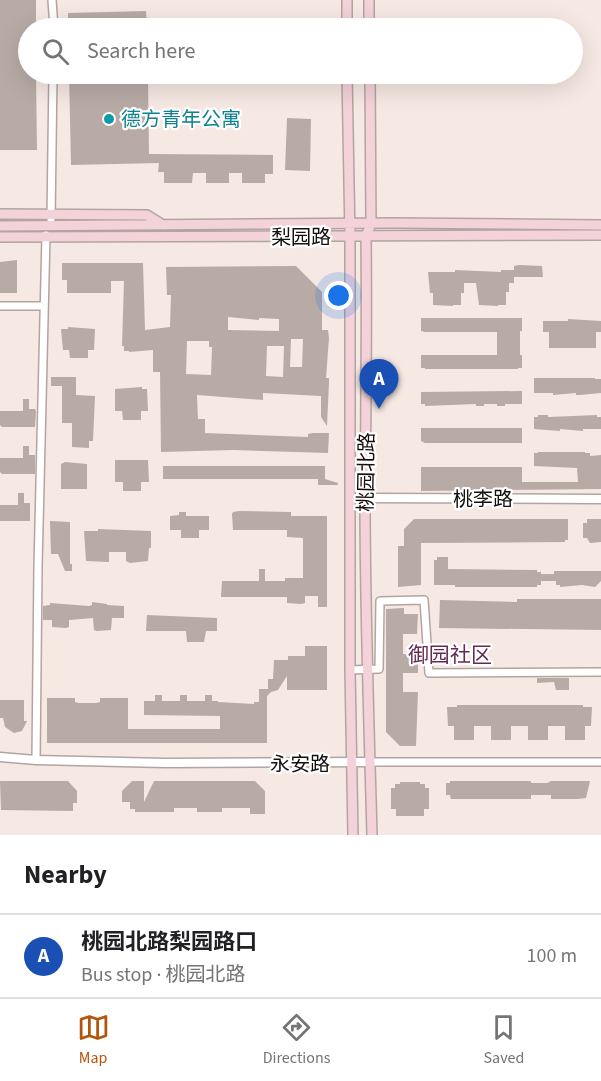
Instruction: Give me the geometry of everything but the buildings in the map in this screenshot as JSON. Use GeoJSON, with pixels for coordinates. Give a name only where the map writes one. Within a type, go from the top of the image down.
{"type":"FeatureCollection","features":[{"type":"Feature","properties":{"kind":"main road"},"geometry":{"type":"LineString","coordinates":[[347,0],[347,18]]}},
{"type":"Feature","properties":{"kind":"main road"},"geometry":{"type":"LineString","coordinates":[[369,0],[369,18]]}},
{"type":"Feature","properties":{"kind":"main road","name":"桃园北路"},"geometry":{"type":"LineString","coordinates":[[347,84],[353,835]]}},
{"type":"Feature","properties":{"kind":"main road","name":"桃园北路"},"geometry":{"type":"LineString","coordinates":[[370,84],[371,224],[366,236],[365,498],[372,835]]}},
{"type":"Feature","properties":{"kind":"main road"},"geometry":{"type":"LineString","coordinates":[[0,214],[147,215],[163,225]]}},
{"type":"Feature","properties":{"kind":"main road","name":"梨园路"},"geometry":{"type":"LineString","coordinates":[[0,226],[601,225]]}},
{"type":"Feature","properties":{"kind":"main road","name":"梨园路"},"geometry":{"type":"LineString","coordinates":[[0,237],[350,237],[392,234],[601,236]]}},
{"type":"Feature","properties":{"kind":"street"},"geometry":{"type":"LineString","coordinates":[[52,0],[53,18]]}},
{"type":"Feature","properties":{"kind":"street"},"geometry":{"type":"LineString","coordinates":[[36,760],[45,237],[51,226],[53,84]]}},
{"type":"Feature","properties":{"kind":"street"},"geometry":{"type":"LineString","coordinates":[[0,306],[44,306]]}},
{"type":"Feature","properties":{"kind":"street","name":"桃李路"},"geometry":{"type":"LineString","coordinates":[[365,498],[601,499]]}},
{"type":"Feature","properties":{"kind":"street"},"geometry":{"type":"LineString","coordinates":[[350,670],[379,669],[380,601],[424,600],[429,673],[601,672]]}},
{"type":"Feature","properties":{"kind":"street","name":"永安路"},"geometry":{"type":"LineString","coordinates":[[0,757],[36,760],[351,764],[370,762],[601,762]]}},
{"type":"Feature","properties":{"kind":"place","name":"德方青年公寓"},"geometry":{"type":"Point","coordinates":[109,119]}},
{"type":"Feature","properties":{"kind":"place","name":"桃园北路梨园路口"},"geometry":{"type":"Point","coordinates":[379,409]}},
{"type":"Feature","properties":{"kind":"district","name":"御园社区"},"geometry":{"type":"Point","coordinates":[450,655]}}]}
